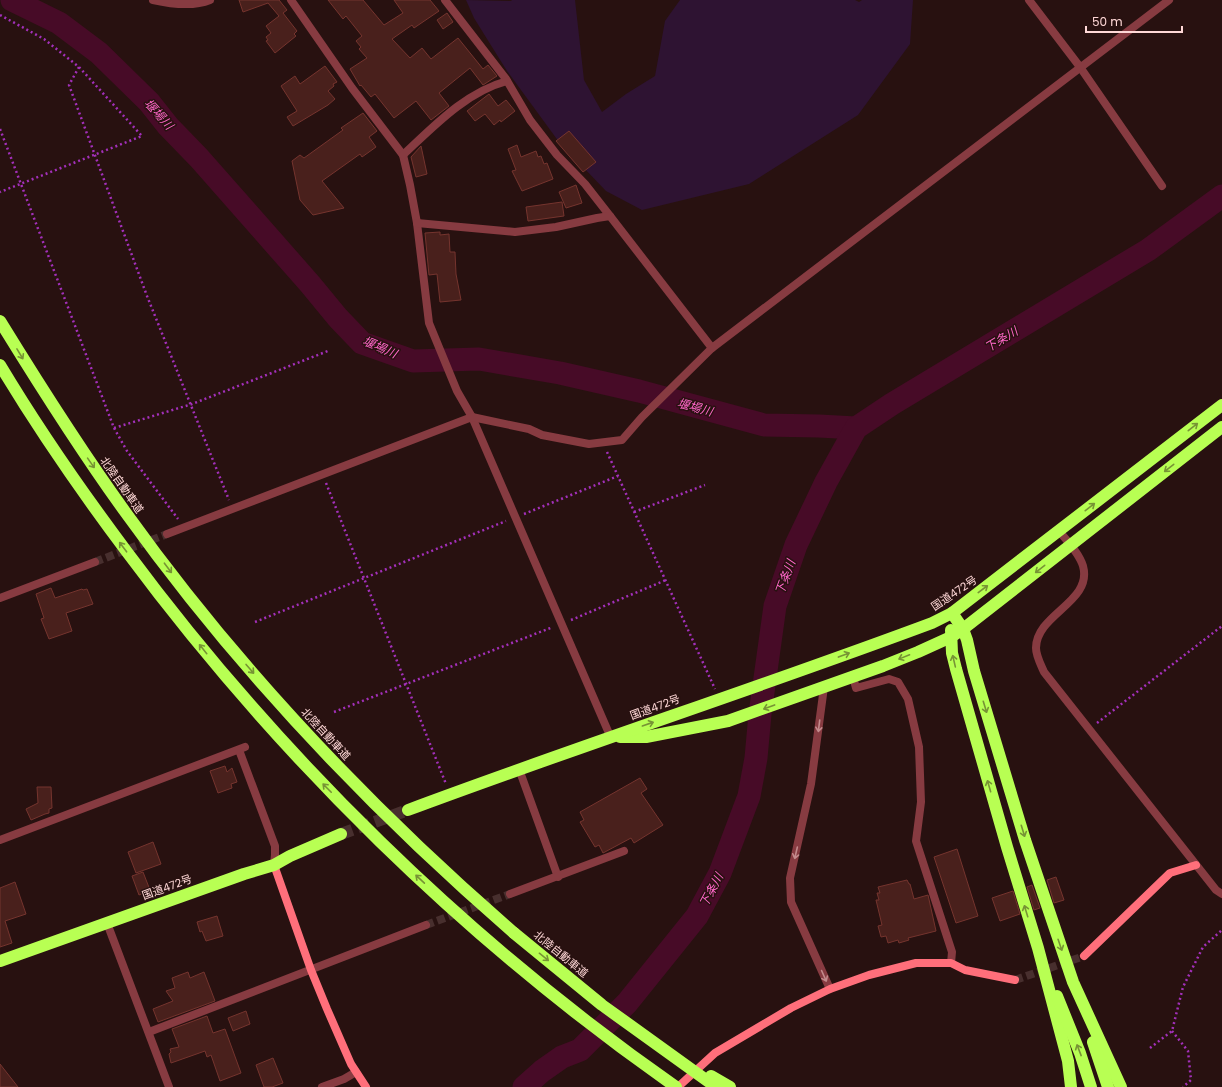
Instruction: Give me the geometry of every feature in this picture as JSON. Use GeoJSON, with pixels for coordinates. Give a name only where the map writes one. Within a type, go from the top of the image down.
{"type":"FeatureCollection","features":[{"type":"Feature","properties":{"kind":"highway","name":"北陸自動車道"},"geometry":{"type":"LineString","coordinates":[[0,321],[72,436],[126,514],[178,582],[286,711],[399,828],[457,883],[514,933],[602,1005],[716,1087]]}},
{"type":"Feature","properties":{"kind":"highway"},"geometry":{"type":"LineString","coordinates":[[0,366],[53,448],[104,521],[160,596],[214,663],[269,726],[377,839],[543,995],[663,1087]]}},
{"type":"Feature","properties":{"kind":"highway","name":"国道472号"},"geometry":{"type":"LineString","coordinates":[[408,810],[519,769],[611,738],[932,623],[952,613],[1222,405]]}},
{"type":"Feature","properties":{"kind":"highway","name":"国道472号"},"geometry":{"type":"LineString","coordinates":[[611,738],[646,737],[728,721],[853,677],[918,652],[950,637],[963,629],[1071,546],[1222,427]]}},
{"type":"Feature","properties":{"kind":"highway"},"geometry":{"type":"LineString","coordinates":[[952,613],[963,629],[967,640],[980,693],[1026,840],[1108,1087]]}},
{"type":"Feature","properties":{"kind":"highway"},"geometry":{"type":"LineString","coordinates":[[952,613],[950,637],[956,669],[1007,847],[1038,948],[1068,1061],[1071,1087]]}},
{"type":"Feature","properties":{"kind":"highway","name":"国道472号"},"geometry":{"type":"LineString","coordinates":[[0,961],[244,874],[274,865],[290,856],[341,834]]}},
{"type":"Feature","properties":{"kind":"highway"},"geometry":{"type":"LineString","coordinates":[[488,944],[596,1028],[677,1087]]}},
{"type":"Feature","properties":{"kind":"highway"},"geometry":{"type":"LineString","coordinates":[[1038,948],[1080,1053],[1091,1087]]}},
{"type":"Feature","properties":{"kind":"highway"},"geometry":{"type":"LineString","coordinates":[[1073,982],[1121,1087]]}},
{"type":"Feature","properties":{"kind":"highway"},"geometry":{"type":"LineString","coordinates":[[651,1041],[730,1087]]}},
{"type":"Feature","properties":{"kind":"street"},"geometry":{"type":"LineString","coordinates":[[153,0],[171,4],[203,3],[210,0]]}},
{"type":"Feature","properties":{"kind":"street"},"geometry":{"type":"LineString","coordinates":[[292,0],[352,88],[403,155],[417,223],[429,323],[457,391],[472,417],[611,738]]}},
{"type":"Feature","properties":{"kind":"street"},"geometry":{"type":"LineString","coordinates":[[445,0],[507,81],[530,120],[557,155],[585,184],[712,348]]}},
{"type":"Feature","properties":{"kind":"street"},"geometry":{"type":"LineString","coordinates":[[1029,0],[1080,67],[1162,186]]}},
{"type":"Feature","properties":{"kind":"street"},"geometry":{"type":"LineString","coordinates":[[167,534],[472,417],[528,429],[542,435],[589,444],[622,440],[680,378],[712,348],[1169,0]]}},
{"type":"Feature","properties":{"kind":"street"},"geometry":{"type":"LineString","coordinates":[[403,155],[450,111],[493,85],[507,81]]}},
{"type":"Feature","properties":{"kind":"street"},"geometry":{"type":"LineString","coordinates":[[417,223],[515,232],[556,227],[610,216]]}},
{"type":"Feature","properties":{"kind":"street"},"geometry":{"type":"LineString","coordinates":[[1059,531],[1081,562],[1084,576],[1078,592],[1042,630],[1036,648],[1038,659],[1044,672],[1088,730],[1216,890],[1222,894]]}},
{"type":"Feature","properties":{"kind":"street"},"geometry":{"type":"LineString","coordinates":[[0,598],[95,562]]}},
{"type":"Feature","properties":{"kind":"street"},"geometry":{"type":"LineString","coordinates":[[853,677],[856,688],[889,679],[893,680],[898,682],[908,699],[918,747],[921,802],[916,841],[952,952],[951,963]]}},
{"type":"Feature","properties":{"kind":"street"},"geometry":{"type":"LineString","coordinates":[[824,687],[812,784],[790,878],[791,902],[830,989]]}},
{"type":"Feature","properties":{"kind":"street"},"geometry":{"type":"LineString","coordinates":[[0,840],[242,748],[275,846],[274,865],[311,970],[350,1064],[366,1087]]}},
{"type":"Feature","properties":{"kind":"street"},"geometry":{"type":"LineString","coordinates":[[519,769],[558,876]]}},
{"type":"Feature","properties":{"kind":"street"},"geometry":{"type":"LineString","coordinates":[[510,894],[624,852]]}},
{"type":"Feature","properties":{"kind":"street"},"geometry":{"type":"LineString","coordinates":[[1084,956],[1170,873],[1196,865]]}},
{"type":"Feature","properties":{"kind":"street"},"geometry":{"type":"LineString","coordinates":[[107,923],[169,1087]]}},
{"type":"Feature","properties":{"kind":"street"},"geometry":{"type":"LineString","coordinates":[[149,1032],[426,925]]}},
{"type":"Feature","properties":{"kind":"street"},"geometry":{"type":"LineString","coordinates":[[677,1087],[715,1053],[791,1008],[830,989],[869,975],[916,963],[951,963],[965,970],[1015,980]]}},
{"type":"Feature","properties":{"kind":"street"},"geometry":{"type":"LineString","coordinates":[[322,1087],[344,1079],[356,1072]]}},
{"type":"Feature","properties":{"kind":"path"},"geometry":{"type":"LineString","coordinates":[[0,15],[44,39],[79,67],[142,136],[0,192]]}},
{"type":"Feature","properties":{"kind":"path"},"geometry":{"type":"LineString","coordinates":[[79,67],[69,85],[147,296],[192,404],[233,509]]}},
{"type":"Feature","properties":{"kind":"path"},"geometry":{"type":"LineString","coordinates":[[0,129],[114,428],[127,451],[184,527]]}},
{"type":"Feature","properties":{"kind":"path"},"geometry":{"type":"LineString","coordinates":[[114,428],[192,404],[328,351]]}},
{"type":"Feature","properties":{"kind":"path"},"geometry":{"type":"LineString","coordinates":[[603,442],[720,698]]}},
{"type":"Feature","properties":{"kind":"path"},"geometry":{"type":"LineString","coordinates":[[322,475],[450,795]]}},
{"type":"Feature","properties":{"kind":"path"},"geometry":{"type":"LineString","coordinates":[[255,622],[618,476]]}},
{"type":"Feature","properties":{"kind":"path"},"geometry":{"type":"LineString","coordinates":[[634,512],[705,485]]}},
{"type":"Feature","properties":{"kind":"path"},"geometry":{"type":"LineString","coordinates":[[334,712],[561,624],[666,580]]}},
{"type":"Feature","properties":{"kind":"path"},"geometry":{"type":"LineString","coordinates":[[1088,730],[1222,626]]}},
{"type":"Feature","properties":{"kind":"path"},"geometry":{"type":"LineString","coordinates":[[1150,1048],[1172,1030],[1184,987],[1203,947],[1222,930]]}},
{"type":"Feature","properties":{"kind":"path"},"geometry":{"type":"LineString","coordinates":[[1172,1030],[1188,1051],[1192,1080],[1183,1087]]}},
{"type":"Feature","properties":{"kind":"shaded area"},"geometry":{"type":"Polygon","coordinates":[[[466,0],[575,0],[584,80],[602,112],[626,94],[655,76],[665,21],[680,0],[855,0],[859,2],[862,0],[913,0],[910,44],[858,115],[749,184],[642,210],[606,191],[559,142],[507,71],[474,18],[466,0]]]}},
{"type":"Feature","properties":{"kind":"building"},"geometry":{"type":"Polygon","coordinates":[[[239,0],[279,0],[287,10],[283,13],[297,31],[294,34],[296,36],[275,53],[266,41],[268,40],[266,37],[271,33],[266,26],[279,16],[268,3],[243,12],[239,0]]]}},
{"type":"Feature","properties":{"kind":"building"},"geometry":{"type":"Polygon","coordinates":[[[328,0],[363,0],[384,25],[403,13],[394,0],[430,0],[439,11],[414,28],[412,25],[392,39],[410,58],[422,48],[431,59],[458,38],[483,69],[488,65],[497,76],[483,85],[470,68],[439,93],[449,106],[431,120],[416,101],[394,118],[375,94],[371,97],[361,85],[360,86],[350,69],[367,58],[359,49],[361,47],[356,41],[362,36],[346,16],[343,19],[328,0]]]}},
{"type":"Feature","properties":{"kind":"building"},"geometry":{"type":"Polygon","coordinates":[[[447,13],[453,22],[443,29],[437,20],[447,13]]]}},
{"type":"Feature","properties":{"kind":"building"},"geometry":{"type":"Polygon","coordinates":[[[325,66],[337,82],[333,84],[334,86],[328,91],[335,99],[328,105],[293,126],[287,117],[297,111],[281,86],[295,76],[300,84],[325,66]]]}},
{"type":"Feature","properties":{"kind":"building"},"geometry":{"type":"Polygon","coordinates":[[[489,94],[498,106],[506,100],[515,111],[501,122],[500,120],[494,125],[485,114],[475,121],[467,111],[489,94]]]}},
{"type":"Feature","properties":{"kind":"building"},"geometry":{"type":"Polygon","coordinates":[[[363,113],[377,131],[369,137],[376,147],[362,157],[360,154],[322,181],[344,208],[313,215],[300,200],[292,161],[300,155],[304,158],[343,130],[341,128],[363,113]]]}},
{"type":"Feature","properties":{"kind":"building"},"geometry":{"type":"Polygon","coordinates":[[[569,131],[596,162],[583,172],[556,141],[569,131]]]}},
{"type":"Feature","properties":{"kind":"building"},"geometry":{"type":"Polygon","coordinates":[[[517,145],[521,157],[536,151],[538,157],[541,156],[544,164],[547,163],[553,179],[522,191],[512,171],[516,170],[508,149],[517,145]]]}},
{"type":"Feature","properties":{"kind":"building"},"geometry":{"type":"Polygon","coordinates":[[[421,146],[427,174],[416,177],[411,157],[421,146]]]}},
{"type":"Feature","properties":{"kind":"building"},"geometry":{"type":"Polygon","coordinates":[[[576,185],[582,203],[566,208],[559,192],[576,185]]]}},
{"type":"Feature","properties":{"kind":"building"},"geometry":{"type":"Polygon","coordinates":[[[562,202],[564,216],[528,221],[526,207],[562,202]]]}},
{"type":"Feature","properties":{"kind":"building"},"geometry":{"type":"Polygon","coordinates":[[[440,232],[440,235],[449,234],[450,252],[455,252],[456,274],[461,300],[440,302],[437,274],[429,275],[425,233],[440,232]]]}},
{"type":"Feature","properties":{"kind":"building"},"geometry":{"type":"Polygon","coordinates":[[[51,588],[55,598],[82,589],[87,589],[93,604],[66,613],[72,631],[49,639],[41,619],[44,618],[36,594],[51,588]]]}},
{"type":"Feature","properties":{"kind":"building"},"geometry":{"type":"Polygon","coordinates":[[[225,766],[227,772],[232,768],[237,782],[231,784],[232,788],[218,793],[210,771],[225,766]]]}},
{"type":"Feature","properties":{"kind":"building"},"geometry":{"type":"Polygon","coordinates":[[[640,778],[647,789],[641,793],[663,825],[634,843],[631,838],[603,853],[599,845],[595,847],[580,822],[584,820],[580,812],[640,778]]]}},
{"type":"Feature","properties":{"kind":"building"},"geometry":{"type":"Polygon","coordinates":[[[37,787],[51,787],[52,808],[49,809],[49,813],[31,820],[26,809],[38,803],[37,787]]]}},
{"type":"Feature","properties":{"kind":"building"},"geometry":{"type":"Polygon","coordinates":[[[153,842],[161,864],[136,873],[128,852],[153,842]]]}},
{"type":"Feature","properties":{"kind":"building"},"geometry":{"type":"Polygon","coordinates":[[[957,849],[978,916],[956,923],[934,857],[957,849]]]}},
{"type":"Feature","properties":{"kind":"building"},"geometry":{"type":"Polygon","coordinates":[[[143,872],[150,890],[139,895],[132,876],[143,872]]]}},
{"type":"Feature","properties":{"kind":"building"},"geometry":{"type":"Polygon","coordinates":[[[1056,877],[1064,900],[1054,903],[1047,880],[1056,877]]]}},
{"type":"Feature","properties":{"kind":"building"},"geometry":{"type":"Polygon","coordinates":[[[907,880],[910,884],[914,899],[928,895],[936,931],[908,938],[909,940],[899,943],[898,940],[888,943],[886,936],[881,937],[878,926],[882,925],[876,900],[879,900],[877,893],[880,893],[878,887],[907,880]]]}},
{"type":"Feature","properties":{"kind":"building"},"geometry":{"type":"Polygon","coordinates":[[[15,882],[26,914],[5,921],[12,943],[0,947],[0,888],[15,882]]]}},
{"type":"Feature","properties":{"kind":"building"},"geometry":{"type":"Polygon","coordinates":[[[1032,885],[1040,908],[1034,910],[1027,887],[1032,885]]]}},
{"type":"Feature","properties":{"kind":"building"},"geometry":{"type":"Polygon","coordinates":[[[1013,891],[1020,914],[1000,921],[992,898],[1013,891]]]}},
{"type":"Feature","properties":{"kind":"building"},"geometry":{"type":"Polygon","coordinates":[[[217,916],[223,936],[206,941],[202,931],[200,932],[197,922],[217,916]]]}},
{"type":"Feature","properties":{"kind":"building"},"geometry":{"type":"Polygon","coordinates":[[[188,972],[190,978],[204,972],[215,1001],[158,1022],[153,1009],[173,1001],[166,991],[175,988],[172,978],[188,972]]]}},
{"type":"Feature","properties":{"kind":"building"},"geometry":{"type":"Polygon","coordinates":[[[246,1011],[250,1024],[233,1031],[228,1018],[246,1011]]]}},
{"type":"Feature","properties":{"kind":"building"},"geometry":{"type":"Polygon","coordinates":[[[207,1016],[213,1033],[225,1029],[241,1073],[220,1081],[211,1055],[207,1057],[205,1051],[171,1063],[169,1054],[171,1052],[170,1049],[179,1047],[172,1029],[207,1016]]]}},
{"type":"Feature","properties":{"kind":"building"},"geometry":{"type":"Polygon","coordinates":[[[273,1058],[283,1083],[272,1087],[264,1087],[256,1065],[273,1058]]]}},
{"type":"Feature","properties":{"kind":"building"},"geometry":{"type":"Polygon","coordinates":[[[0,1064],[18,1087],[0,1087],[0,1064]]]}},
{"type":"Feature","properties":{"kind":"waterway","name":"堰場川"},"geometry":{"type":"LineString","coordinates":[[12,0],[59,23],[99,53],[149,102],[168,126],[199,158],[338,318],[362,343],[413,361],[479,359],[560,373],[639,391],[764,425],[856,428]]}},
{"type":"Feature","properties":{"kind":"waterway","name":"下条川"},"geometry":{"type":"LineString","coordinates":[[524,1087],[542,1071],[562,1057],[580,1050],[627,1003],[697,916],[720,873],[749,796],[756,758],[760,714],[775,606],[796,545],[826,482],[856,428],[892,404],[1148,250],[1222,196]]}},
{"type":"Feature","properties":{"kind":"tunnel"},"geometry":{"type":"LineString","coordinates":[[95,562],[167,534]]}},
{"type":"Feature","properties":{"kind":"tunnel"},"geometry":{"type":"LineString","coordinates":[[341,834],[408,810]]}},
{"type":"Feature","properties":{"kind":"tunnel"},"geometry":{"type":"LineString","coordinates":[[426,925],[510,894]]}},
{"type":"Feature","properties":{"kind":"tunnel"},"geometry":{"type":"LineString","coordinates":[[1015,980],[1084,956]]}}]}
